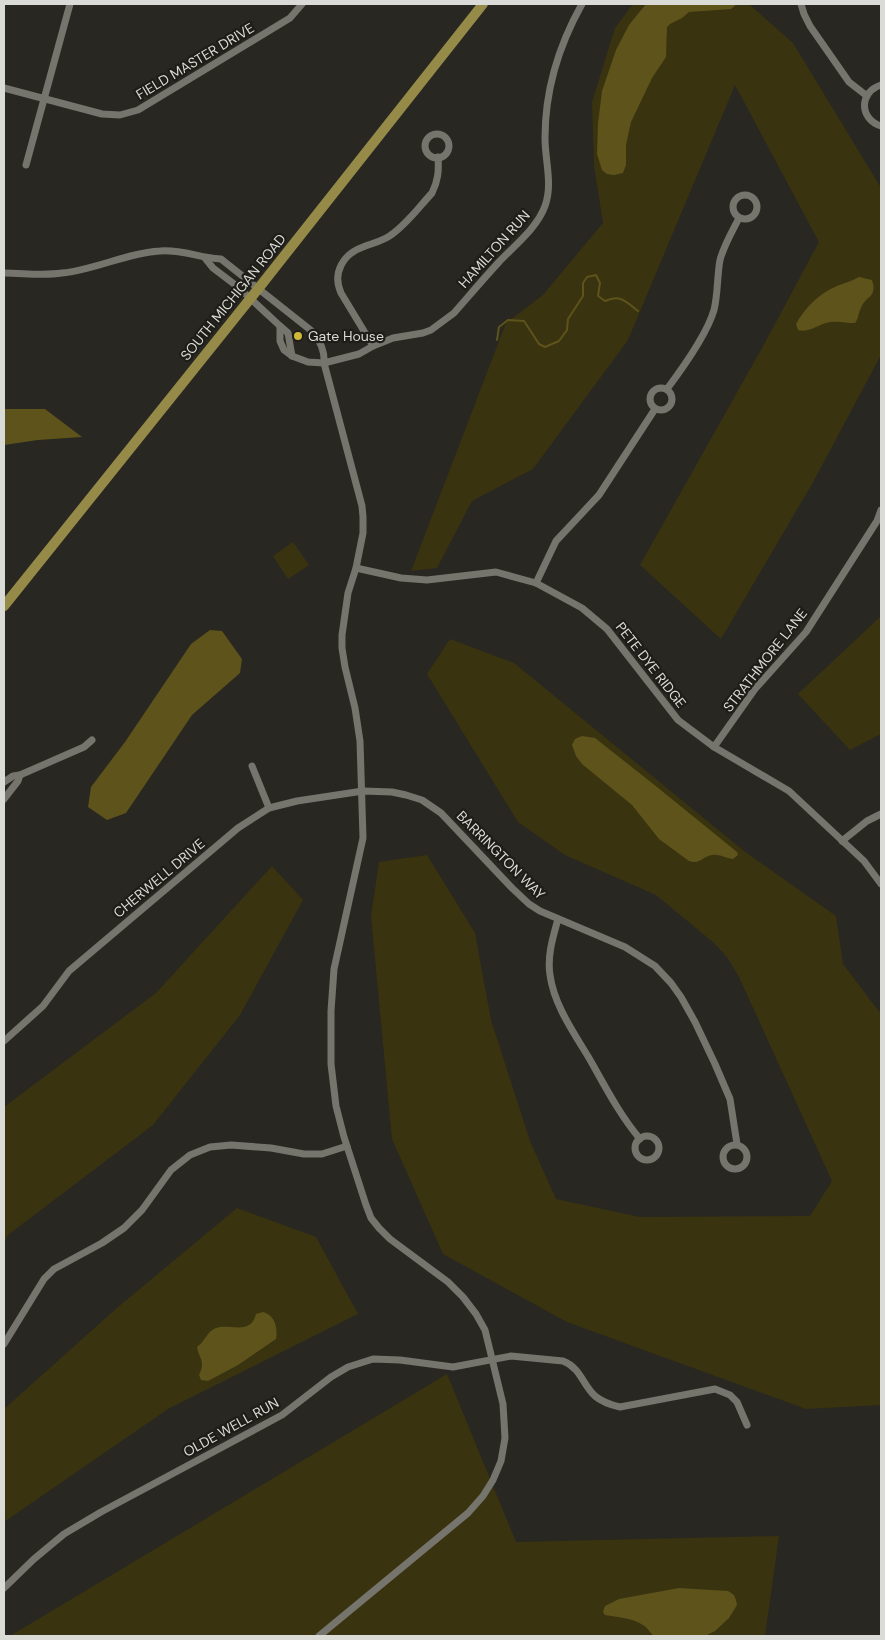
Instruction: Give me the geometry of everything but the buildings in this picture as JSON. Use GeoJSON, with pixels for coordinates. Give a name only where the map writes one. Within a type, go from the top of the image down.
{"type":"FeatureCollection","features":[{"type":"Feature","properties":{"kind":"main road","name":"SOUTH MICHIGAN ROAD"},"geometry":{"type":"LineString","coordinates":[[4,606],[483,4]]}},
{"type":"Feature","properties":{"kind":"street"},"geometry":{"type":"LineString","coordinates":[[26,165],[70,4]]}},
{"type":"Feature","properties":{"kind":"street","name":"FIELD MASTER DRIVE"},"geometry":{"type":"LineString","coordinates":[[4,88],[102,114],[120,115],[138,110],[290,18],[302,4]]}},
{"type":"Feature","properties":{"kind":"street","name":"HAMILTON RUN"},"geometry":{"type":"LineString","coordinates":[[324,363],[359,354],[393,338],[432,330],[446,320],[530,229],[543,212],[549,184],[545,127],[552,79],[562,47],[582,4]]}},
{"type":"Feature","properties":{"kind":"street"},"geometry":{"type":"LineString","coordinates":[[801,4],[810,26],[849,82],[867,96]]}},
{"type":"Feature","properties":{"kind":"street"},"geometry":{"type":"LineString","coordinates":[[881,85],[871,91],[865,103],[868,117],[881,126]]}},
{"type":"Feature","properties":{"kind":"street"},"geometry":{"type":"LineString","coordinates":[[373,346],[341,293],[337,276],[339,268],[344,259],[356,249],[382,240],[397,231],[432,193],[439,170],[438,157]]}},
{"type":"Feature","properties":{"kind":"street"},"geometry":{"type":"LineString","coordinates":[[666,389],[680,372],[710,320],[714,309],[720,261],[739,218]]}},
{"type":"Feature","properties":{"kind":"street"},"geometry":{"type":"LineString","coordinates":[[4,273],[62,273],[95,267],[143,253],[161,251],[177,251],[205,258],[221,259],[314,332],[318,338],[322,346],[324,363],[362,506],[363,533],[356,568],[348,593],[342,648],[360,741],[363,838],[334,969],[331,1011],[332,1072],[336,1106],[347,1146],[372,1218],[390,1239],[448,1282],[464,1297],[485,1330],[503,1404],[505,1438],[501,1461],[493,1480],[483,1496],[462,1519],[320,1636]]}},
{"type":"Feature","properties":{"kind":"street"},"geometry":{"type":"LineString","coordinates":[[205,258],[213,268],[250,298],[280,326],[280,342],[284,350],[292,356],[308,362],[324,363]]}},
{"type":"Feature","properties":{"kind":"street"},"geometry":{"type":"LineString","coordinates":[[660,387],[666,389],[670,392],[672,399],[669,406],[662,410],[655,409],[649,400],[651,393],[660,387]]}},
{"type":"Feature","properties":{"kind":"street"},"geometry":{"type":"LineString","coordinates":[[536,583],[556,540],[599,495],[655,409]]}},
{"type":"Feature","properties":{"kind":"street","name":"STRATHMORE LANE"},"geometry":{"type":"LineString","coordinates":[[714,747],[759,684],[806,632],[877,521],[881,510]]}},
{"type":"Feature","properties":{"kind":"street","name":"PETE DYE RIDGE"},"geometry":{"type":"LineString","coordinates":[[356,568],[401,578],[427,580],[496,572],[536,583],[582,608],[607,629],[678,720],[714,747],[789,791],[864,861],[881,884]]}},
{"type":"Feature","properties":{"kind":"street"},"geometry":{"type":"LineString","coordinates":[[4,782],[13,776],[20,775],[84,747],[92,740]]}},
{"type":"Feature","properties":{"kind":"street"},"geometry":{"type":"LineString","coordinates":[[252,766],[269,808]]}},
{"type":"Feature","properties":{"kind":"street"},"geometry":{"type":"LineString","coordinates":[[4,799],[18,781],[20,775]]}},
{"type":"Feature","properties":{"kind":"street","name":"CHERWELL DRIVE"},"geometry":{"type":"LineString","coordinates":[[4,1041],[43,1006],[69,970],[238,828],[269,808],[296,801],[363,791]]}},
{"type":"Feature","properties":{"kind":"street","name":"BARRINGTON WAY"},"geometry":{"type":"LineString","coordinates":[[363,791],[392,792],[422,800],[433,806],[452,823],[529,904],[540,911],[625,947],[655,966],[671,983],[695,1022],[730,1099],[737,1144]]}},
{"type":"Feature","properties":{"kind":"street"},"geometry":{"type":"LineString","coordinates":[[842,841],[867,821],[881,814]]}},
{"type":"Feature","properties":{"kind":"street"},"geometry":{"type":"LineString","coordinates":[[558,919],[549,958],[553,988],[573,1032],[610,1098],[626,1123],[640,1139]]}},
{"type":"Feature","properties":{"kind":"street"},"geometry":{"type":"LineString","coordinates":[[4,1344],[44,1279],[54,1269],[102,1243],[124,1228],[142,1210],[171,1170],[190,1155],[210,1147],[230,1144],[271,1148],[304,1154],[322,1154],[347,1146]]}},
{"type":"Feature","properties":{"kind":"street","name":"OLDE WELL RUN"},"geometry":{"type":"LineString","coordinates":[[4,1588],[64,1534],[282,1414],[331,1377],[348,1367],[372,1359],[400,1360],[453,1367],[511,1356],[563,1361],[570,1363],[576,1368],[593,1394],[601,1400],[620,1407],[715,1389],[738,1402],[748,1425]]}},
{"type":"Feature","properties":{"kind":"shaded area"},"geometry":{"type":"Polygon","coordinates":[[[633,4],[750,4],[793,43],[881,188],[881,355],[812,484],[721,639],[640,565],[762,348],[819,242],[735,85],[628,340],[533,469],[472,501],[437,568],[411,571],[506,323],[543,295],[603,223],[594,166],[592,102],[615,28],[633,4]]]}},
{"type":"Feature","properties":{"kind":"shaded area"},"geometry":{"type":"Polygon","coordinates":[[[646,4],[737,4],[731,9],[689,12],[667,27],[666,57],[652,78],[631,122],[626,145],[626,165],[623,173],[607,174],[602,170],[597,154],[602,91],[616,50],[629,25],[646,4]]]}},
{"type":"Feature","properties":{"kind":"shaded area"},"geometry":{"type":"Polygon","coordinates":[[[859,277],[872,280],[873,290],[872,294],[863,304],[855,323],[830,322],[809,330],[798,330],[796,324],[818,297],[830,289],[859,277]]]}},
{"type":"Feature","properties":{"kind":"shaded area"},"geometry":{"type":"Polygon","coordinates":[[[4,409],[45,409],[82,437],[38,440],[4,445],[4,409]]]}},
{"type":"Feature","properties":{"kind":"shaded area"},"geometry":{"type":"Polygon","coordinates":[[[293,542],[309,565],[288,579],[273,556],[293,542]]]}},
{"type":"Feature","properties":{"kind":"shaded area"},"geometry":{"type":"Polygon","coordinates":[[[881,616],[881,734],[850,750],[798,694],[881,616]]]}},
{"type":"Feature","properties":{"kind":"shaded area"},"geometry":{"type":"Polygon","coordinates":[[[210,630],[222,631],[242,659],[240,673],[192,715],[126,813],[107,820],[88,807],[91,787],[125,742],[191,644],[210,630]]]}},
{"type":"Feature","properties":{"kind":"shaded area"},"geometry":{"type":"Polygon","coordinates":[[[450,639],[514,663],[744,851],[836,916],[843,964],[881,1014],[881,1405],[806,1409],[567,1322],[443,1254],[392,1139],[371,916],[379,862],[427,855],[475,933],[491,1020],[530,1141],[556,1199],[640,1217],[810,1216],[832,1181],[739,977],[727,957],[714,943],[656,895],[565,855],[518,822],[427,674],[450,639]]]}},
{"type":"Feature","properties":{"kind":"shaded area"},"geometry":{"type":"Polygon","coordinates":[[[582,736],[595,738],[737,852],[738,855],[733,859],[712,855],[693,862],[659,839],[632,805],[582,764],[576,756],[572,745],[575,739],[582,736]]]}},
{"type":"Feature","properties":{"kind":"shaded area"},"geometry":{"type":"Polygon","coordinates":[[[272,866],[303,900],[240,1015],[153,1125],[8,1235],[4,1243],[4,1107],[156,993],[272,866]]]}},
{"type":"Feature","properties":{"kind":"shaded area"},"geometry":{"type":"Polygon","coordinates":[[[237,1208],[316,1237],[358,1314],[168,1409],[4,1522],[4,1409],[118,1307],[237,1208]]]}},
{"type":"Feature","properties":{"kind":"shaded area"},"geometry":{"type":"Polygon","coordinates":[[[263,1312],[270,1316],[275,1323],[276,1339],[238,1365],[208,1381],[201,1380],[199,1375],[202,1363],[197,1347],[210,1332],[221,1327],[244,1327],[253,1321],[256,1314],[263,1312]]]}},
{"type":"Feature","properties":{"kind":"shaded area"},"geometry":{"type":"Polygon","coordinates":[[[447,1374],[516,1542],[779,1536],[765,1636],[10,1636],[447,1374]]]}},
{"type":"Feature","properties":{"kind":"shaded area"},"geometry":{"type":"Polygon","coordinates":[[[679,1588],[728,1591],[734,1595],[737,1605],[729,1618],[715,1631],[705,1636],[654,1636],[635,1621],[605,1615],[603,1612],[605,1606],[619,1599],[679,1588]]]}},
{"type":"Feature","properties":{"kind":"waterway"},"geometry":{"type":"LineString","coordinates":[[497,340],[499,327],[508,320],[524,321],[539,344],[545,347],[559,341],[567,330],[568,319],[583,296],[583,283],[587,277],[596,275],[600,283],[598,296],[605,301],[615,298],[623,300],[638,311]]}},
{"type":"Feature","properties":{"kind":"place","name":"Gate House"},"geometry":{"type":"Point","coordinates":[298,336]}}]}
